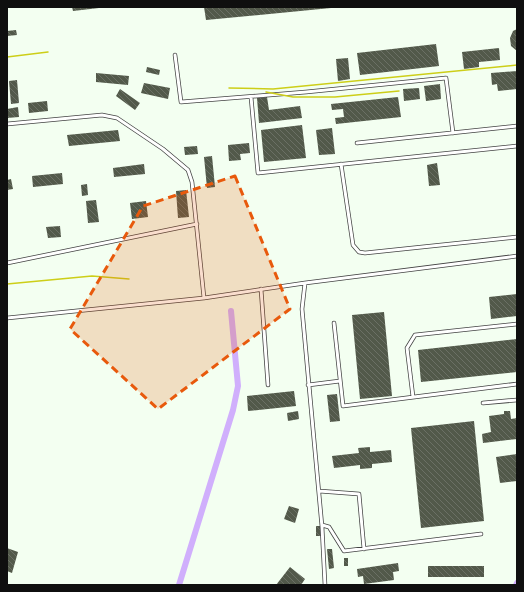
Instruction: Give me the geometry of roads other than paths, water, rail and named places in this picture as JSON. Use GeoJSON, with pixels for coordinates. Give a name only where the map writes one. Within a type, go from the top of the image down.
{"type":"FeatureCollection","features":[{"type":"Feature","properties":{"kind":"lane"},"geometry":{"type":"LineString","coordinates":[[175,55],[181,102],[446,78],[453,133]]}},
{"type":"Feature","properties":{"kind":"lane"},"geometry":{"type":"LineString","coordinates":[[251,96],[258,173],[517,146]]}},
{"type":"Feature","properties":{"kind":"lane"},"geometry":{"type":"LineString","coordinates":[[7,124],[102,115],[117,118],[163,149],[188,170],[192,182],[204,298]]}},
{"type":"Feature","properties":{"kind":"lane"},"geometry":{"type":"LineString","coordinates":[[357,143],[517,126]]}},
{"type":"Feature","properties":{"kind":"lane"},"geometry":{"type":"LineString","coordinates":[[341,164],[353,245],[359,252],[365,253],[517,237]]}},
{"type":"Feature","properties":{"kind":"lane"},"geometry":{"type":"LineString","coordinates":[[7,263],[197,224]]}},
{"type":"Feature","properties":{"kind":"lane"},"geometry":{"type":"LineString","coordinates":[[7,318],[204,298],[305,283],[517,256]]}},
{"type":"Feature","properties":{"kind":"lane"},"geometry":{"type":"LineString","coordinates":[[305,283],[302,309],[322,525],[325,585]]}},
{"type":"Feature","properties":{"kind":"lane"},"geometry":{"type":"LineString","coordinates":[[261,289],[268,386]]}},
{"type":"Feature","properties":{"kind":"lane"},"geometry":{"type":"LineString","coordinates":[[334,323],[343,406],[517,384]]}},
{"type":"Feature","properties":{"kind":"lane"},"geometry":{"type":"LineString","coordinates":[[413,397],[407,348],[415,335],[517,324]]}},
{"type":"Feature","properties":{"kind":"lane"},"geometry":{"type":"LineString","coordinates":[[308,385],[340,382]]}},
{"type":"Feature","properties":{"kind":"lane"},"geometry":{"type":"LineString","coordinates":[[483,403],[517,400]]}},
{"type":"Feature","properties":{"kind":"lane"},"geometry":{"type":"LineString","coordinates":[[319,491],[359,494],[364,549]]}},
{"type":"Feature","properties":{"kind":"lane"},"geometry":{"type":"LineString","coordinates":[[322,525],[329,527],[344,551],[481,534]]}},
{"type":"Feature","properties":{"kind":"waterway"},"geometry":{"type":"LineString","coordinates":[[179,585],[233,410],[238,386],[231,311]]}},
{"type":"Feature","properties":{"kind":"railway"},"geometry":{"type":"LineString","coordinates":[[7,57],[48,52]]}},
{"type":"Feature","properties":{"kind":"railway"},"geometry":{"type":"LineString","coordinates":[[229,88],[273,89],[517,65]]}},
{"type":"Feature","properties":{"kind":"railway"},"geometry":{"type":"LineString","coordinates":[[266,92],[293,97],[335,97],[399,91]]}},
{"type":"Feature","properties":{"kind":"railway"},"geometry":{"type":"LineString","coordinates":[[7,284],[92,276],[129,279]]}}]}
